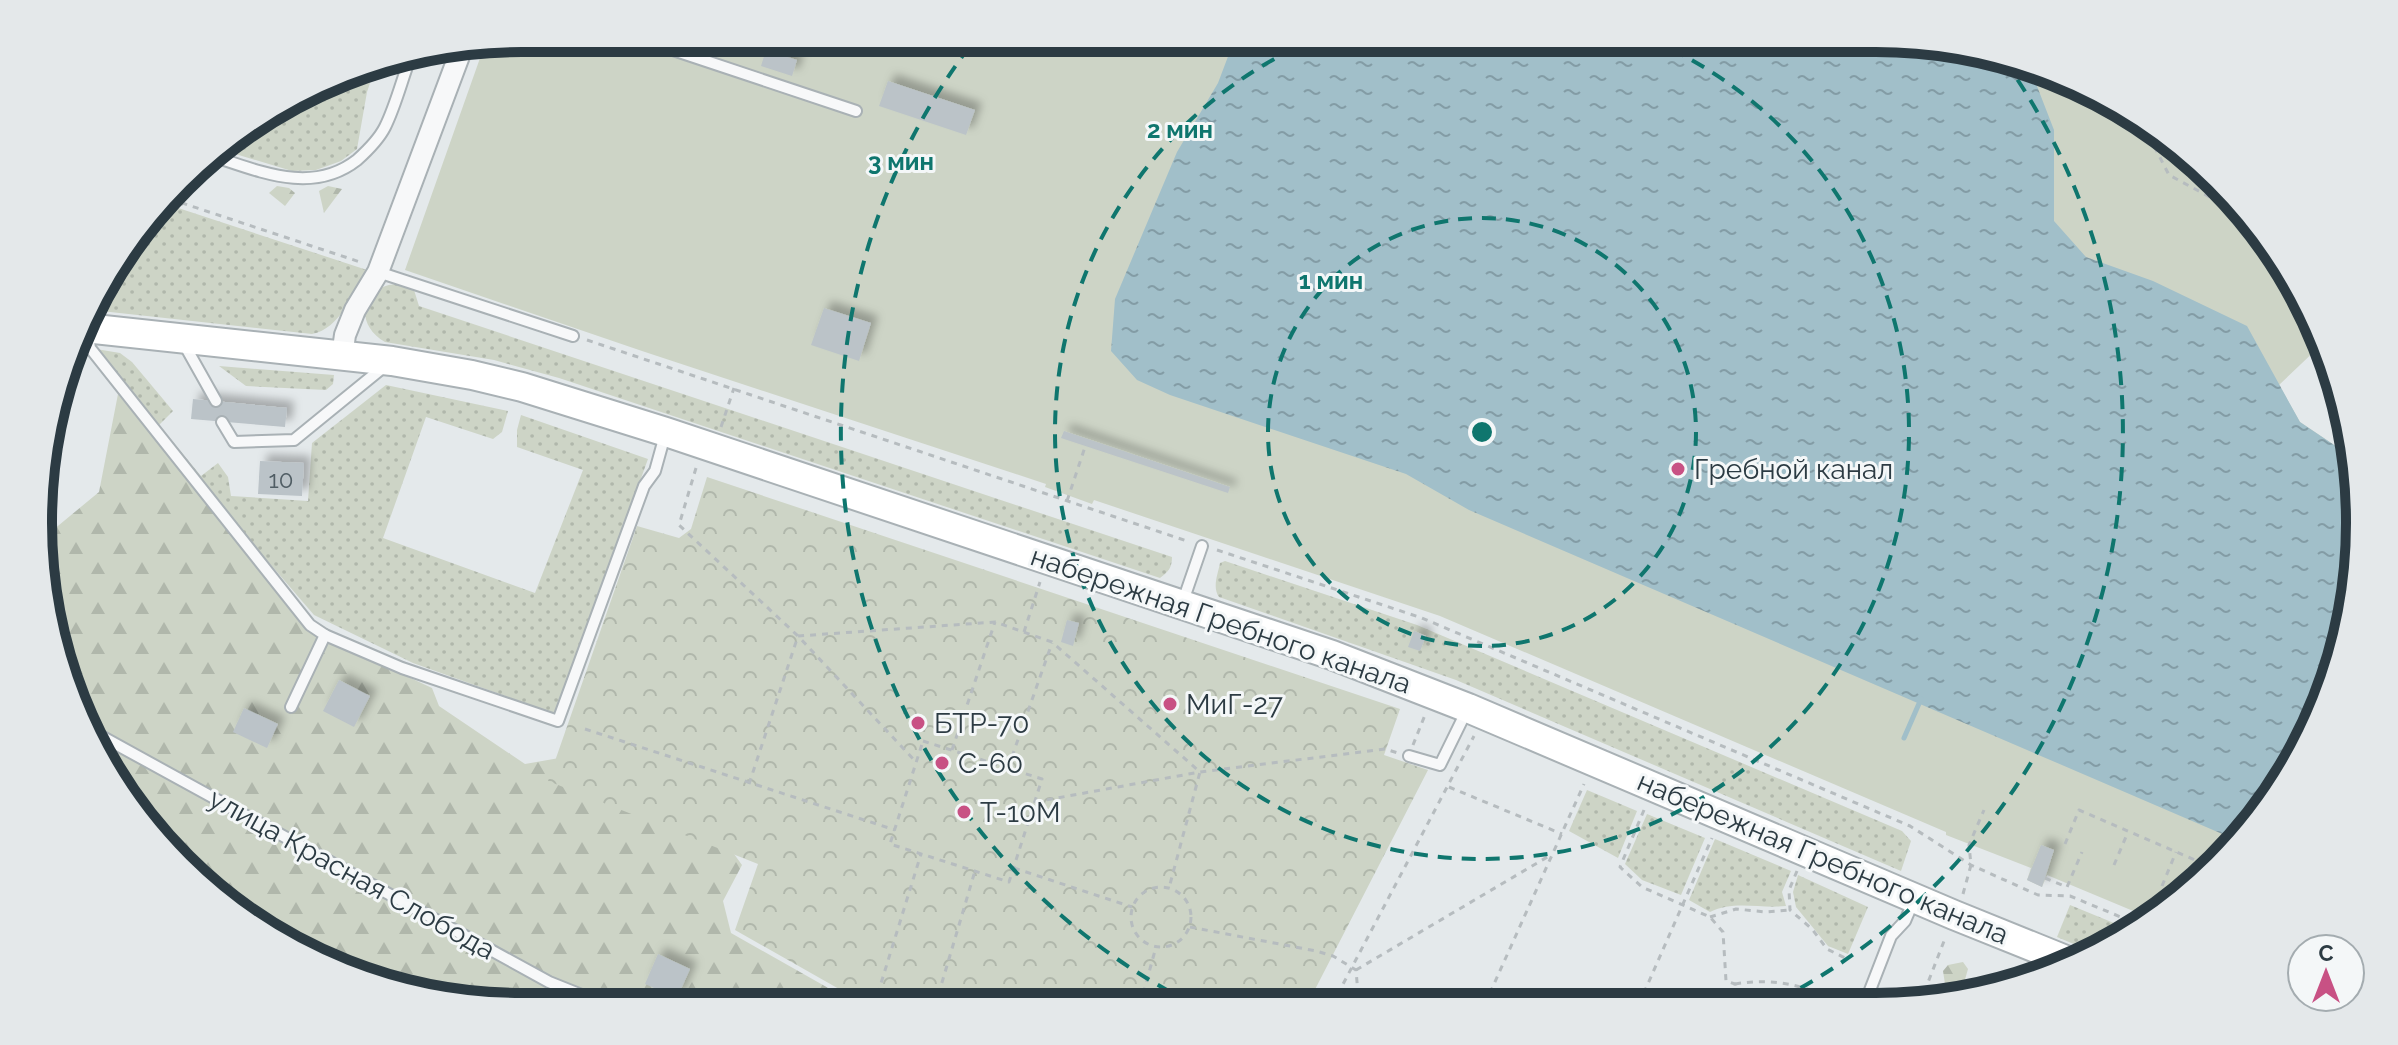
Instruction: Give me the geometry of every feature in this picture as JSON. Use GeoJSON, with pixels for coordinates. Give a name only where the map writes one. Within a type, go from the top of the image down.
{"type":"FeatureCollection","features":[{"type":"Feature","properties":{"kind":"street"},"geometry":{"type":"LineString","coordinates":[[94,329],[342,356],[345,335],[355,310],[378,272],[459,56]]}},
{"type":"Feature","properties":{"kind":"street","name":"набережная Гребного канала"},"geometry":{"type":"LineString","coordinates":[[342,356],[392,361],[522,387],[666,432],[1332,655],[1468,708],[2057,956]]}},
{"type":"Feature","properties":{"kind":"lane"},"geometry":{"type":"LineString","coordinates":[[679,52],[856,111]]}},
{"type":"Feature","properties":{"kind":"lane"},"geometry":{"type":"LineString","coordinates":[[223,160],[281,178],[325,177],[346,168],[366,153],[384,128],[407,67]]}},
{"type":"Feature","properties":{"kind":"lane"},"geometry":{"type":"LineString","coordinates":[[378,272],[573,336]]}},
{"type":"Feature","properties":{"kind":"lane"},"geometry":{"type":"LineString","coordinates":[[181,339],[216,401]]}},
{"type":"Feature","properties":{"kind":"lane"},"geometry":{"type":"LineString","coordinates":[[89,341],[90,348],[310,625],[325,635],[402,668],[558,721],[644,486],[655,471],[666,432]]}},
{"type":"Feature","properties":{"kind":"lane"},"geometry":{"type":"LineString","coordinates":[[222,422],[234,442],[294,440],[392,361]]}},
{"type":"Feature","properties":{"kind":"lane"},"geometry":{"type":"LineString","coordinates":[[1182,604],[1202,546]]}},
{"type":"Feature","properties":{"kind":"lane"},"geometry":{"type":"LineString","coordinates":[[291,707],[325,635]]}},
{"type":"Feature","properties":{"kind":"lane"},"geometry":{"type":"LineString","coordinates":[[1409,756],[1440,765],[1468,708]]}},
{"type":"Feature","properties":{"kind":"lane","name":"улица Красная Слобода"},"geometry":{"type":"LineString","coordinates":[[105,738],[549,982],[576,993]]}},
{"type":"Feature","properties":{"kind":"lane"},"geometry":{"type":"LineString","coordinates":[[1869,993],[1891,936],[1905,921],[1914,898]]}},
{"type":"Feature","properties":{"kind":"path"},"geometry":{"type":"LineString","coordinates":[[2153,143],[2169,175],[2220,202]]}},
{"type":"Feature","properties":{"kind":"path"},"geometry":{"type":"LineString","coordinates":[[178,203],[366,264],[378,272]]}},
{"type":"Feature","properties":{"kind":"path"},"geometry":{"type":"LineString","coordinates":[[573,336],[1422,618],[1910,826],[1971,865],[2038,895],[2070,896],[2128,920]]}},
{"type":"Feature","properties":{"kind":"path"},"geometry":{"type":"LineString","coordinates":[[720,430],[734,388]]}},
{"type":"Feature","properties":{"kind":"path"},"geometry":{"type":"LineString","coordinates":[[854,428],[856,421]]}},
{"type":"Feature","properties":{"kind":"path"},"geometry":{"type":"LineString","coordinates":[[1067,501],[1085,447]]}},
{"type":"Feature","properties":{"kind":"path"},"geometry":{"type":"LineString","coordinates":[[696,468],[679,525],[798,636],[916,762]]}},
{"type":"Feature","properties":{"kind":"path"},"geometry":{"type":"LineString","coordinates":[[1024,632],[1040,582]]}},
{"type":"Feature","properties":{"kind":"path"},"geometry":{"type":"LineString","coordinates":[[798,636],[995,622],[1052,642],[1200,772]]}},
{"type":"Feature","properties":{"kind":"path"},"geometry":{"type":"LineString","coordinates":[[952,750],[995,622]]}},
{"type":"Feature","properties":{"kind":"path"},"geometry":{"type":"LineString","coordinates":[[749,784],[798,636]]}},
{"type":"Feature","properties":{"kind":"path"},"geometry":{"type":"LineString","coordinates":[[1008,768],[1052,642]]}},
{"type":"Feature","properties":{"kind":"path"},"geometry":{"type":"LineString","coordinates":[[1035,802],[1200,772],[1385,749],[1409,756],[1425,715]]}},
{"type":"Feature","properties":{"kind":"path"},"geometry":{"type":"LineString","coordinates":[[585,729],[895,830]]}},
{"type":"Feature","properties":{"kind":"path"},"geometry":{"type":"LineString","coordinates":[[1339,993],[1474,736]]}},
{"type":"Feature","properties":{"kind":"path"},"geometry":{"type":"LineString","coordinates":[[923,741],[1042,779],[1009,882],[890,844],[916,762],[923,741]]}},
{"type":"Feature","properties":{"kind":"path"},"geometry":{"type":"LineString","coordinates":[[1169,888],[1200,772]]}},
{"type":"Feature","properties":{"kind":"path"},"geometry":{"type":"LineString","coordinates":[[1490,993],[1584,784]]}},
{"type":"Feature","properties":{"kind":"path"},"geometry":{"type":"LineString","coordinates":[[1449,787],[1562,834]]}},
{"type":"Feature","properties":{"kind":"path"},"geometry":{"type":"LineString","coordinates":[[1645,809],[1620,867],[1642,887],[1710,917],[1723,932],[1726,981],[1735,984],[1801,985],[1820,993]]}},
{"type":"Feature","properties":{"kind":"path"},"geometry":{"type":"LineString","coordinates":[[1962,898],[1971,865],[1969,845],[1984,810]]}},
{"type":"Feature","properties":{"kind":"path"},"geometry":{"type":"LineString","coordinates":[[2065,844],[2079,810],[2200,862]]}},
{"type":"Feature","properties":{"kind":"path"},"geometry":{"type":"LineString","coordinates":[[2114,865],[2128,831]]}},
{"type":"Feature","properties":{"kind":"path"},"geometry":{"type":"LineString","coordinates":[[1644,993],[1713,834]]}},
{"type":"Feature","properties":{"kind":"path"},"geometry":{"type":"LineString","coordinates":[[2070,896],[2067,887],[2082,852]]}},
{"type":"Feature","properties":{"kind":"path"},"geometry":{"type":"LineString","coordinates":[[2162,886],[2176,852]]}},
{"type":"Feature","properties":{"kind":"path"},"geometry":{"type":"LineString","coordinates":[[878,993],[921,854]]}},
{"type":"Feature","properties":{"kind":"path"},"geometry":{"type":"LineString","coordinates":[[1354,968],[1552,855]]}},
{"type":"Feature","properties":{"kind":"path"},"geometry":{"type":"LineString","coordinates":[[1014,868],[1132,907]]}},
{"type":"Feature","properties":{"kind":"path"},"geometry":{"type":"LineString","coordinates":[[939,993],[975,871]]}},
{"type":"Feature","properties":{"kind":"path"},"geometry":{"type":"LineString","coordinates":[[1790,910],[1789,890],[1797,871]]}},
{"type":"Feature","properties":{"kind":"path"},"geometry":{"type":"LineString","coordinates":[[2045,878],[2067,887]]}},
{"type":"Feature","properties":{"kind":"path"},"geometry":{"type":"LineString","coordinates":[[1152,888],[1169,888],[1185,898],[1191,911],[1190,927],[1180,941],[1168,947],[1156,947],[1141,940],[1131,923],[1132,907],[1140,895],[1152,888]]}},
{"type":"Feature","properties":{"kind":"path"},"geometry":{"type":"LineString","coordinates":[[1710,917],[1736,909],[1766,912],[1790,910],[1812,929],[1827,949],[1849,960]]}},
{"type":"Feature","properties":{"kind":"path"},"geometry":{"type":"LineString","coordinates":[[1190,927],[1316,951],[1354,968]]}},
{"type":"Feature","properties":{"kind":"path"},"geometry":{"type":"LineString","coordinates":[[1925,990],[1946,937]]}},
{"type":"Feature","properties":{"kind":"path"},"geometry":{"type":"LineString","coordinates":[[1143,993],[1156,947]]}},
{"type":"Feature","properties":{"kind":"path"},"geometry":{"type":"LineString","coordinates":[[1354,968],[1357,993]]}},
{"type":"Feature","properties":{"kind":"path"},"geometry":{"type":"LineString","coordinates":[[1735,984],[1736,993]]}},
{"type":"Feature","properties":{"kind":"green space","name":"Гребной канал"},"geometry":{"type":"Polygon","coordinates":[[[1876,52],[1967,61],[2056,88],[2137,131],[2208,190],[2267,261],[2297,314],[2314,352],[2279,385],[2300,422],[2340,449],[2346,522],[2337,614],[2310,703],[2267,784],[2208,855],[2138,913],[2047,875],[2042,887],[2027,880],[2031,868],[1946,835],[1946,832],[1440,616],[1094,500],[1092,504],[1045,487],[1046,484],[405,270],[481,54],[1876,52]]]}},
{"type":"Feature","properties":{"kind":"green space"},"geometry":{"type":"Polygon","coordinates":[[[372,77],[357,149],[341,161],[316,170],[292,171],[231,153],[287,115],[372,77]]]}},
{"type":"Feature","properties":{"kind":"green space"},"geometry":{"type":"Polygon","coordinates":[[[277,186],[289,188],[295,193],[285,206],[269,193],[277,186]]]}},
{"type":"Feature","properties":{"kind":"green space"},"geometry":{"type":"Polygon","coordinates":[[[328,186],[342,189],[324,213],[319,191],[328,186]]]}},
{"type":"Feature","properties":{"kind":"green space"},"geometry":{"type":"Polygon","coordinates":[[[174,207],[367,270],[338,317],[322,331],[312,334],[102,311],[131,261],[174,207]]]}},
{"type":"Feature","properties":{"kind":"green space"},"geometry":{"type":"Polygon","coordinates":[[[396,284],[414,290],[419,306],[1172,557],[1170,567],[1160,578],[559,378],[494,360],[385,342],[369,326],[365,307],[375,292],[396,284]]]}},
{"type":"Feature","properties":{"kind":"green space"},"geometry":{"type":"Polygon","coordinates":[[[96,349],[120,353],[132,362],[173,411],[159,425],[201,476],[218,463],[228,477],[231,496],[308,501],[312,443],[386,385],[508,411],[502,432],[493,439],[426,417],[383,538],[535,593],[583,470],[517,447],[521,415],[648,459],[555,714],[413,663],[314,615],[233,521],[96,349]]]}},
{"type":"Feature","properties":{"kind":"green space"},"geometry":{"type":"Polygon","coordinates":[[[219,366],[334,375],[333,384],[326,390],[246,386],[219,366]]]}},
{"type":"Feature","properties":{"kind":"green space"},"geometry":{"type":"Polygon","coordinates":[[[118,394],[312,632],[432,688],[439,706],[525,764],[582,754],[711,822],[742,865],[723,901],[731,933],[837,993],[522,993],[461,989],[371,968],[314,944],[261,914],[212,876],[149,809],[115,758],[88,703],[61,614],[52,531],[99,492],[118,394]]]}},
{"type":"Feature","properties":{"kind":"green space"},"geometry":{"type":"Polygon","coordinates":[[[707,477],[1400,709],[1384,755],[1428,770],[1313,993],[846,993],[735,930],[758,864],[548,781],[637,526],[679,538],[691,529],[707,477]]]}},
{"type":"Feature","properties":{"kind":"green space"},"geometry":{"type":"Polygon","coordinates":[[[1225,561],[1417,625],[1902,831],[1911,841],[1901,871],[1456,680],[1219,597],[1216,580],[1220,563],[1225,561]]]}},
{"type":"Feature","properties":{"kind":"green space"},"geometry":{"type":"Polygon","coordinates":[[[1587,790],[1637,811],[1618,858],[1569,831],[1587,790]]]}},
{"type":"Feature","properties":{"kind":"green space"},"geometry":{"type":"Polygon","coordinates":[[[1647,814],[1705,838],[1681,895],[1642,880],[1625,864],[1647,814]]]}},
{"type":"Feature","properties":{"kind":"green space"},"geometry":{"type":"Polygon","coordinates":[[[1715,839],[1791,871],[1782,892],[1786,906],[1728,906],[1710,912],[1689,900],[1715,839]]]}},
{"type":"Feature","properties":{"kind":"green space"},"geometry":{"type":"Polygon","coordinates":[[[1798,875],[1868,907],[1848,954],[1828,946],[1796,907],[1793,892],[1798,875]]]}},
{"type":"Feature","properties":{"kind":"green space"},"geometry":{"type":"Polygon","coordinates":[[[2070,905],[2119,925],[2079,946],[2057,937],[2070,905]]]}},
{"type":"Feature","properties":{"kind":"green space"},"geometry":{"type":"Polygon","coordinates":[[[1963,962],[1968,969],[1964,985],[1944,988],[1943,971],[1948,965],[1963,962]]]}},
{"type":"Feature","properties":{"kind":"water","name":"Гребной канал"},"geometry":{"type":"Polygon","coordinates":[[[1230,52],[1906,53],[1967,61],[2035,80],[2054,130],[2054,221],[2086,257],[2153,281],[2247,326],[2300,422],[2340,449],[2346,522],[2337,614],[2310,703],[2267,784],[2226,836],[1469,510],[1406,474],[1170,395],[1137,380],[1111,351],[1115,299],[1177,152],[1218,83],[1230,52]]]}},
{"type":"Feature","properties":{"kind":"building"},"geometry":{"type":"Polygon","coordinates":[[[765,52],[797,60],[792,76],[761,66],[765,52]]]}},
{"type":"Feature","properties":{"kind":"building"},"geometry":{"type":"Polygon","coordinates":[[[888,81],[975,110],[966,135],[879,106],[888,81]]]}},
{"type":"Feature","properties":{"kind":"building"},"geometry":{"type":"Polygon","coordinates":[[[824,308],[871,323],[859,361],[811,345],[824,308]]]}},
{"type":"Feature","properties":{"kind":"building"},"geometry":{"type":"Polygon","coordinates":[[[193,399],[287,408],[285,427],[191,419],[193,399]]]}},
{"type":"Feature","properties":{"kind":"building"},"geometry":{"type":"Polygon","coordinates":[[[1064,431],[1230,487],[1228,493],[1061,438],[1064,431]]]}},
{"type":"Feature","properties":{"kind":"building"},"geometry":{"type":"Polygon","coordinates":[[[260,461],[304,463],[302,496],[258,494],[260,461]]]}},
{"type":"Feature","properties":{"kind":"building"},"geometry":{"type":"Polygon","coordinates":[[[1067,620],[1079,623],[1073,646],[1061,642],[1067,620]]]}},
{"type":"Feature","properties":{"kind":"building"},"geometry":{"type":"Polygon","coordinates":[[[1414,631],[1426,636],[1420,651],[1408,647],[1414,631]]]}},
{"type":"Feature","properties":{"kind":"building"},"geometry":{"type":"Polygon","coordinates":[[[339,680],[370,696],[354,727],[323,711],[339,680]]]}},
{"type":"Feature","properties":{"kind":"building"},"geometry":{"type":"Polygon","coordinates":[[[244,708],[278,724],[267,748],[233,732],[244,708]]]}},
{"type":"Feature","properties":{"kind":"building"},"geometry":{"type":"Polygon","coordinates":[[[2041,845],[2054,850],[2042,887],[2027,880],[2041,845]]]}},
{"type":"Feature","properties":{"kind":"building"},"geometry":{"type":"Polygon","coordinates":[[[658,954],[690,969],[679,993],[666,993],[645,984],[658,954]]]}},
{"type":"Feature","properties":{"kind":"waterway"},"geometry":{"type":"LineString","coordinates":[[1904,738],[1921,699]]}},
{"type":"Feature","properties":{"kind":"place","name":"Гребной канал"},"geometry":{"type":"Point","coordinates":[1678,469]}},
{"type":"Feature","properties":{"kind":"place","name":"МиГ-27"},"geometry":{"type":"Point","coordinates":[1170,704]}},
{"type":"Feature","properties":{"kind":"place","name":"БТР-70"},"geometry":{"type":"Point","coordinates":[918,723]}},
{"type":"Feature","properties":{"kind":"place","name":"С-60"},"geometry":{"type":"Point","coordinates":[942,763]}},
{"type":"Feature","properties":{"kind":"place","name":"Т-10М"},"geometry":{"type":"Point","coordinates":[964,812]}}]}
